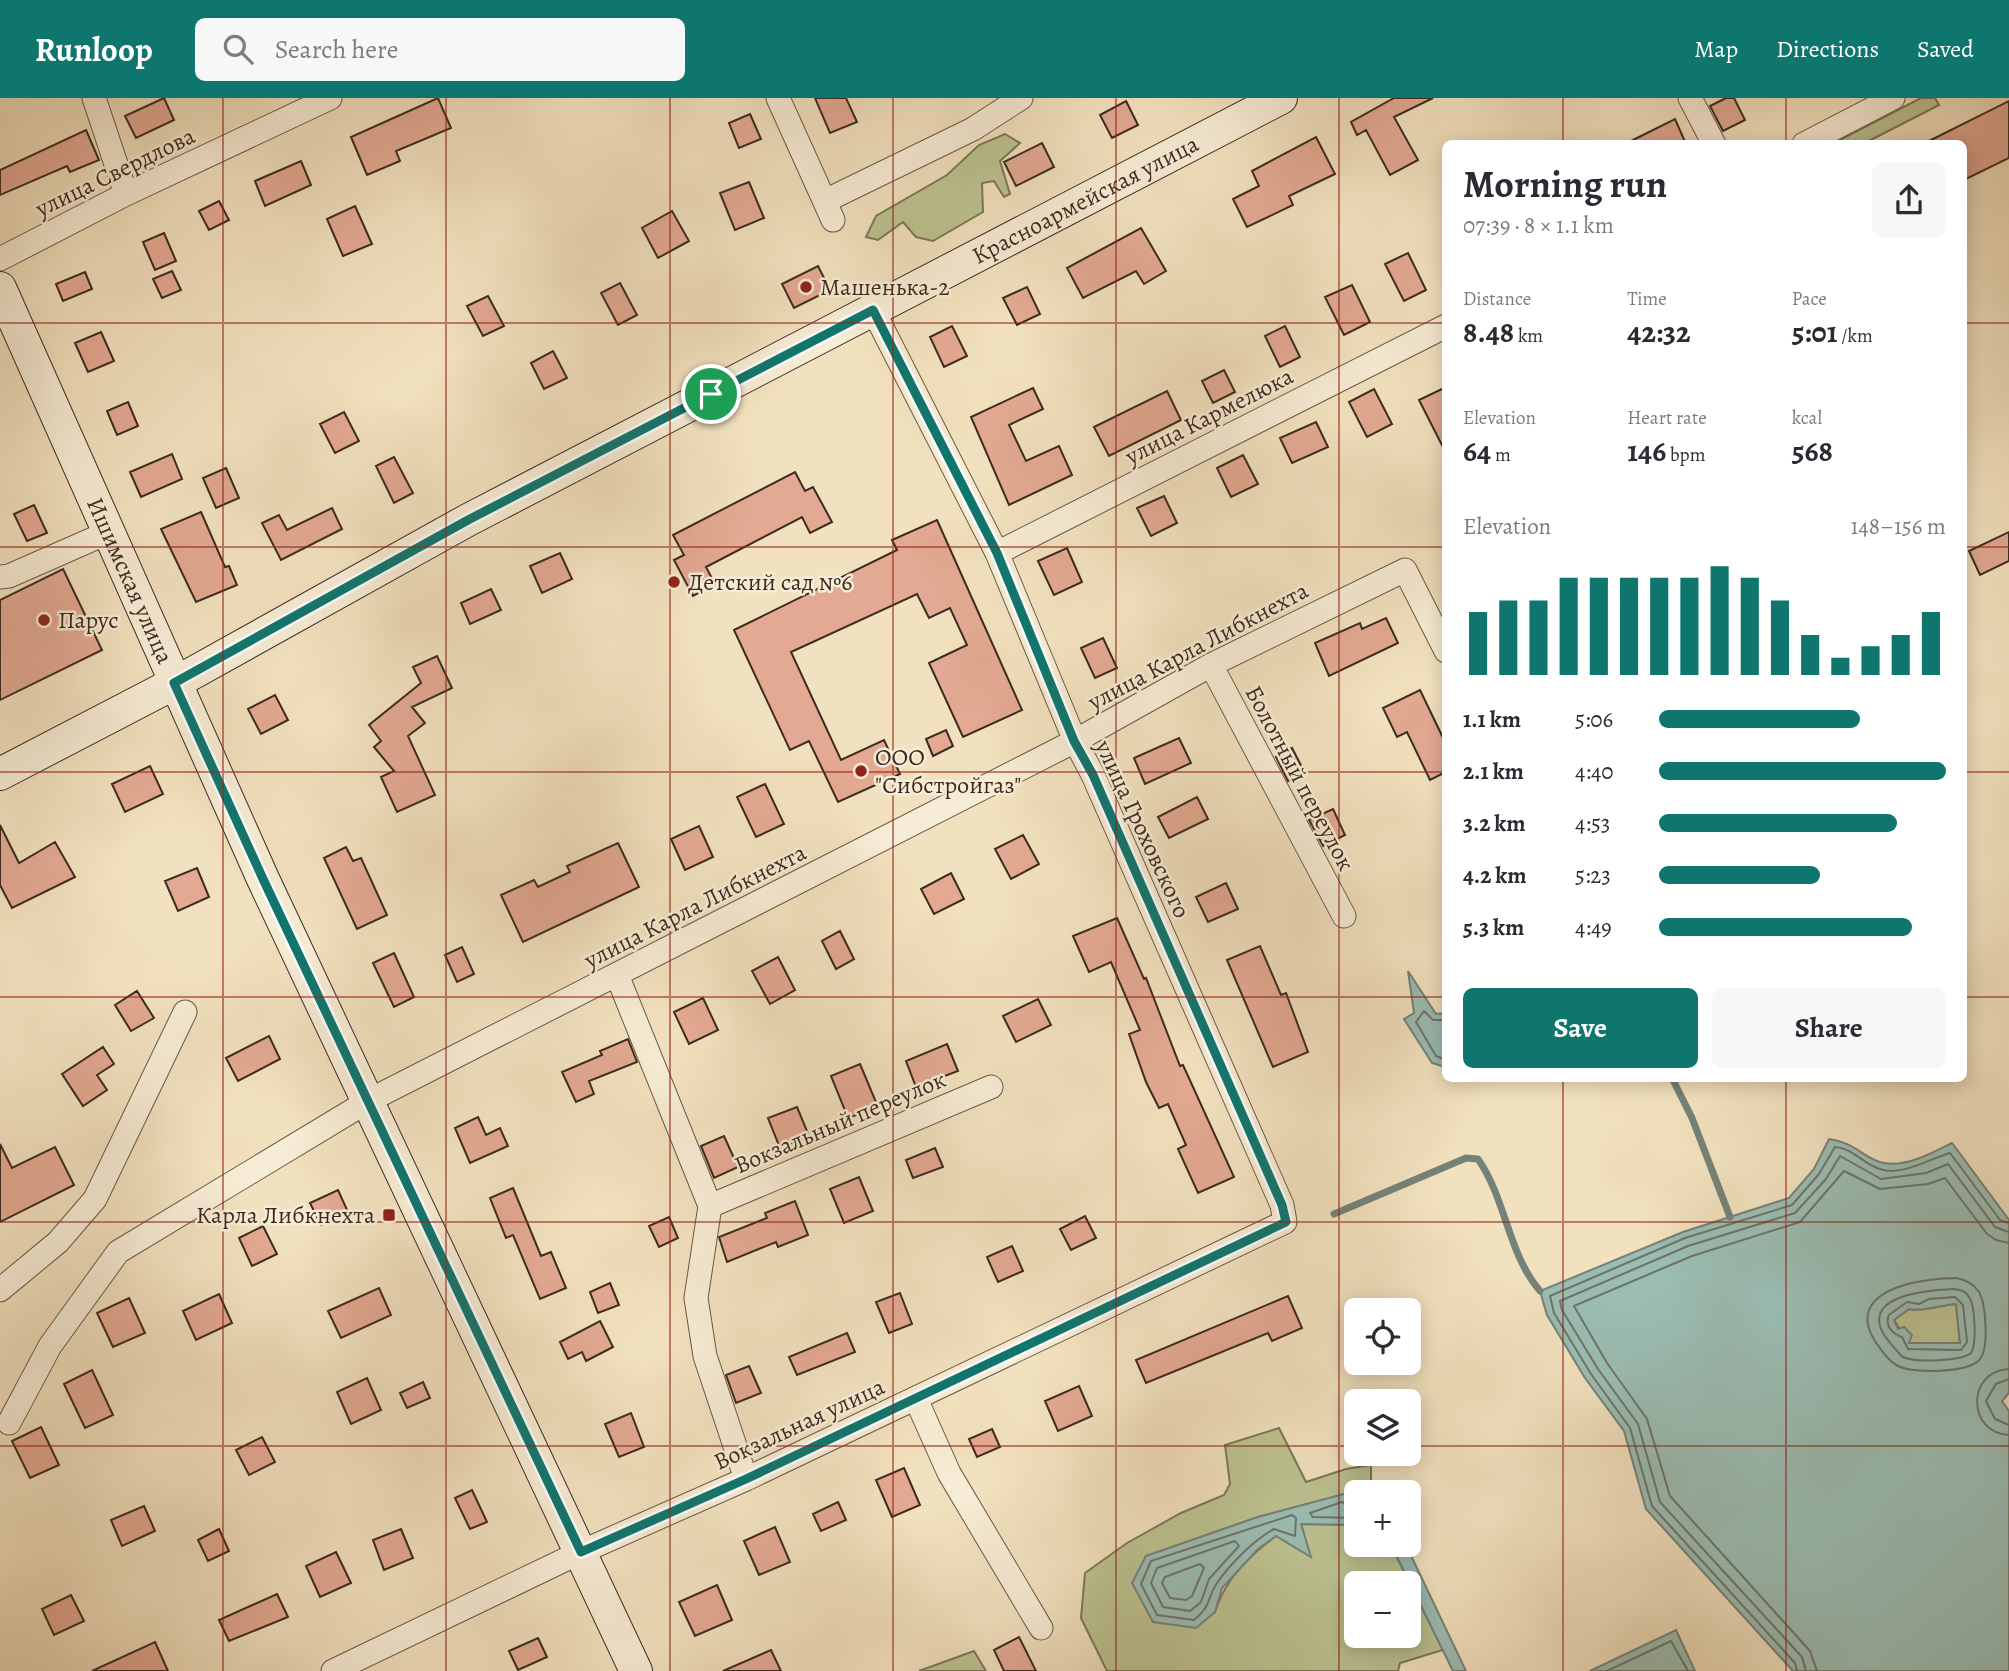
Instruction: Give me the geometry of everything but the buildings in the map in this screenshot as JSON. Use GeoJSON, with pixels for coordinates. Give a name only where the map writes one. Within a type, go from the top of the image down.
{"type":"FeatureCollection","features":[{"type":"Feature","properties":{"kind":"main road","name":"Красноармейская улица"},"geometry":{"type":"LineString","coordinates":[[0,774],[174,683],[468,520],[1281,98]]}},
{"type":"Feature","properties":{"kind":"main road","name":"Ишимская улица"},"geometry":{"type":"LineString","coordinates":[[0,288],[263,879],[370,1100],[636,1671]]}},
{"type":"Feature","properties":{"kind":"street"},"geometry":{"type":"LineString","coordinates":[[94,98],[126,194]]}},
{"type":"Feature","properties":{"kind":"street","name":"улица Свердлова"},"geometry":{"type":"LineString","coordinates":[[0,259],[126,194],[330,98]]}},
{"type":"Feature","properties":{"kind":"street"},"geometry":{"type":"LineString","coordinates":[[778,98],[829,210],[973,129],[1021,98]]}},
{"type":"Feature","properties":{"kind":"street"},"geometry":{"type":"LineString","coordinates":[[1690,98],[1712,140]]}},
{"type":"Feature","properties":{"kind":"street"},"geometry":{"type":"LineString","coordinates":[[1812,140],[1893,98]]}},
{"type":"Feature","properties":{"kind":"street","name":"улица Гроховского"},"geometry":{"type":"LineString","coordinates":[[873,310],[997,553],[1074,741],[1093,775],[1277,1192],[1286,1222]]}},
{"type":"Feature","properties":{"kind":"street","name":"улица Кармелюка"},"geometry":{"type":"LineString","coordinates":[[997,553],[1442,329]]}},
{"type":"Feature","properties":{"kind":"street"},"geometry":{"type":"LineString","coordinates":[[0,577],[9,576],[109,532]]}},
{"type":"Feature","properties":{"kind":"street","name":"улица Карла Либкнехта"},"geometry":{"type":"LineString","coordinates":[[9,1423],[50,1346],[118,1252],[370,1100],[1074,741],[1211,665],[1405,570],[1442,643]]}},
{"type":"Feature","properties":{"kind":"street","name":"Болотный переулок"},"geometry":{"type":"LineString","coordinates":[[1211,665],[1344,916]]}},
{"type":"Feature","properties":{"kind":"street"},"geometry":{"type":"LineString","coordinates":[[617,975],[710,1206],[696,1298],[705,1356],[746,1479]]}},
{"type":"Feature","properties":{"kind":"street"},"geometry":{"type":"LineString","coordinates":[[0,1290],[58,1242],[96,1199],[185,1012]]}},
{"type":"Feature","properties":{"kind":"street","name":"Вокзальный переулок"},"geometry":{"type":"LineString","coordinates":[[710,1206],[991,1087]]}},
{"type":"Feature","properties":{"kind":"street","name":"Вокзальная улица"},"geometry":{"type":"LineString","coordinates":[[333,1671],[581,1552],[746,1479],[916,1399],[1286,1222]]}},
{"type":"Feature","properties":{"kind":"street"},"geometry":{"type":"LineString","coordinates":[[916,1399],[949,1473],[1041,1628]]}},
{"type":"Feature","properties":{"kind":"green space"},"geometry":{"type":"Polygon","coordinates":[[[1921,98],[1935,98],[1939,105],[1871,140],[1840,140],[1921,98]]]}},
{"type":"Feature","properties":{"kind":"green space"},"geometry":{"type":"Polygon","coordinates":[[[1005,134],[1020,143],[1000,161],[1010,194],[1004,197],[994,181],[982,183],[983,212],[933,241],[916,237],[903,222],[878,240],[866,237],[876,216],[947,175],[979,145],[1005,134]]]}},
{"type":"Feature","properties":{"kind":"green space"},"geometry":{"type":"Polygon","coordinates":[[[1956,1304],[1960,1343],[1909,1343],[1894,1320],[1909,1309],[1956,1304]]]}},
{"type":"Feature","properties":{"kind":"green space"},"geometry":{"type":"Polygon","coordinates":[[[1279,1428],[1306,1482],[1346,1469],[1371,1466],[1371,1480],[1344,1480],[1344,1494],[1258,1517],[1146,1556],[1215,1612],[1225,1589],[1239,1569],[1276,1536],[1310,1556],[1301,1524],[1344,1525],[1344,1557],[1397,1557],[1404,1571],[1344,1571],[1344,1648],[1421,1648],[1421,1606],[1443,1650],[1400,1663],[1398,1671],[1107,1671],[1081,1618],[1085,1573],[1127,1543],[1181,1513],[1224,1495],[1230,1484],[1225,1445],[1279,1428]]]}},
{"type":"Feature","properties":{"kind":"green space"},"geometry":{"type":"Polygon","coordinates":[[[974,1651],[986,1671],[919,1671],[974,1651]]]}},
{"type":"Feature","properties":{"kind":"water"},"geometry":{"type":"Polygon","coordinates":[[[1408,971],[1436,1014],[1442,1013],[1442,1066],[1432,1063],[1404,1019],[1414,1013],[1408,971]]]}},
{"type":"Feature","properties":{"kind":"water"},"geometry":{"type":"Polygon","coordinates":[[[1829,1139],[1846,1144],[1878,1162],[1893,1164],[1919,1158],[1952,1143],[2009,1220],[2009,1393],[2002,1401],[2009,1411],[2009,1671],[1793,1671],[1646,1509],[1624,1431],[1585,1378],[1547,1315],[1540,1291],[1683,1232],[1789,1198],[1814,1169],[1829,1139]],[[1956,1304],[1909,1309],[1894,1320],[1898,1329],[1904,1327],[1912,1335],[1909,1343],[1960,1343],[1956,1304]]]}},
{"type":"Feature","properties":{"kind":"water"},"geometry":{"type":"Polygon","coordinates":[[[1344,1494],[1344,1525],[1301,1524],[1311,1557],[1276,1536],[1258,1549],[1222,1588],[1215,1612],[1196,1628],[1153,1622],[1132,1583],[1146,1556],[1258,1517],[1344,1494]]]}},
{"type":"Feature","properties":{"kind":"water"},"geometry":{"type":"Polygon","coordinates":[[[1397,1557],[1412,1557],[1418,1571],[1404,1571],[1397,1557]]]}},
{"type":"Feature","properties":{"kind":"water"},"geometry":{"type":"Polygon","coordinates":[[[1421,1576],[1466,1671],[1453,1671],[1421,1606],[1421,1576]]]}},
{"type":"Feature","properties":{"kind":"water"},"geometry":{"type":"Polygon","coordinates":[[[1676,1630],[1695,1671],[1590,1671],[1676,1630]]]}},
{"type":"Feature","properties":{"kind":"waterway"},"geometry":{"type":"LineString","coordinates":[[1674,1082],[1692,1118],[1730,1217]]}},
{"type":"Feature","properties":{"kind":"waterway"},"geometry":{"type":"LineString","coordinates":[[1334,1214],[1466,1158],[1478,1159],[1495,1191],[1521,1260],[1540,1291]]}},
{"type":"Feature","properties":{"kind":"place","name":"Машенька-2"},"geometry":{"type":"Point","coordinates":[806,287]}},
{"type":"Feature","properties":{"kind":"place","name":"Детский сад №6"},"geometry":{"type":"Point","coordinates":[674,582]}},
{"type":"Feature","properties":{"kind":"place","name":"Парус"},"geometry":{"type":"Point","coordinates":[44,620]}},
{"type":"Feature","properties":{"kind":"place","name":"ООО \"Сибстройгаз\""},"geometry":{"type":"Point","coordinates":[861,771]}},
{"type":"Feature","properties":{"kind":"place","name":"Карла Либкнехта"},"geometry":{"type":"Point","coordinates":[389,1215]}},
{"type":"Feature","properties":{"kind":"route"},"geometry":{"type":"LineString","coordinates":[[873,310],[997,553],[1074,741],[1093,775],[1282,1205],[1286,1222],[746,1479],[581,1552],[370,1100],[263,879],[174,683],[468,520],[711,394],[873,310]]}}]}
